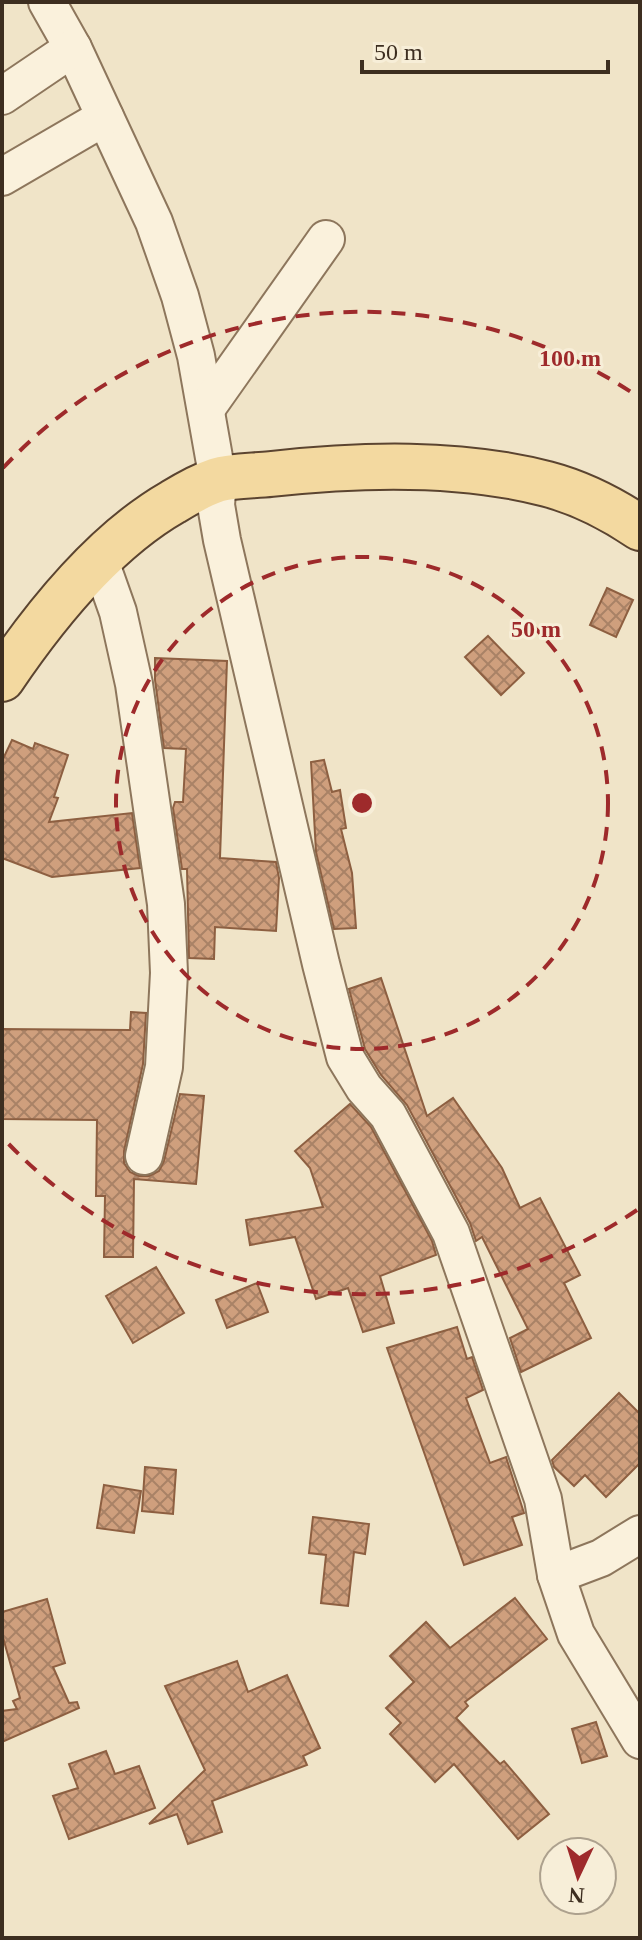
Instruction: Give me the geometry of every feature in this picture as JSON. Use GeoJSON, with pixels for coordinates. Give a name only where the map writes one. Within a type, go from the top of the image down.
{"type":"FeatureCollection","features":[{"type":"Feature","properties":{"kind":"main road"},"geometry":{"type":"LineString","coordinates":[[2,679],[32,634],[100,561],[140,524],[173,502],[218,480],[315,469],[473,471],[547,484],[616,512],[640,528]]}},
{"type":"Feature","properties":{"kind":"street"},"geometry":{"type":"LineString","coordinates":[[47,2],[73,48],[154,222],[180,296],[206,409],[218,480],[216,505],[222,540],[345,1057],[364,1088],[388,1115],[451,1233],[543,1499],[556,1575],[576,1634],[640,1740]]}},
{"type":"Feature","properties":{"kind":"street"},"geometry":{"type":"LineString","coordinates":[[2,96],[73,48]]}},
{"type":"Feature","properties":{"kind":"street"},"geometry":{"type":"LineString","coordinates":[[2,177],[105,117]]}},
{"type":"Feature","properties":{"kind":"street"},"geometry":{"type":"LineString","coordinates":[[206,409],[326,239]]}},
{"type":"Feature","properties":{"kind":"street"},"geometry":{"type":"LineString","coordinates":[[100,561],[118,612],[134,684],[166,904],[169,973],[164,1067],[144,1156]]}},
{"type":"Feature","properties":{"kind":"street"},"geometry":{"type":"LineString","coordinates":[[556,1575],[601,1558],[640,1534]]}},
{"type":"Feature","properties":{"kind":"building"},"geometry":{"type":"Polygon","coordinates":[[[607,588],[633,600],[616,637],[590,625],[607,588]]]}},
{"type":"Feature","properties":{"kind":"building"},"geometry":{"type":"Polygon","coordinates":[[[488,636],[524,673],[501,695],[465,657],[488,636]]]}},
{"type":"Feature","properties":{"kind":"building"},"geometry":{"type":"Polygon","coordinates":[[[155,658],[227,661],[220,858],[276,862],[279,878],[276,931],[215,927],[214,959],[189,958],[187,869],[182,869],[173,808],[175,802],[183,802],[186,749],[164,748],[155,658]]]}},
{"type":"Feature","properties":{"kind":"building"},"geometry":{"type":"Polygon","coordinates":[[[12,740],[33,749],[35,743],[68,755],[49,822],[132,813],[140,868],[52,877],[2,858],[2,761],[12,740]]]}},
{"type":"Feature","properties":{"kind":"building"},"geometry":{"type":"Polygon","coordinates":[[[324,760],[332,792],[340,790],[346,828],[341,829],[352,873],[356,928],[334,929],[316,852],[311,762],[324,760]]]}},
{"type":"Feature","properties":{"kind":"building"},"geometry":{"type":"Polygon","coordinates":[[[381,978],[427,1116],[453,1098],[502,1168],[520,1208],[540,1198],[580,1275],[564,1283],[591,1338],[521,1372],[510,1338],[528,1329],[482,1237],[476,1241],[470,1223],[407,1105],[381,1075],[365,1049],[349,989],[381,978]]]}},
{"type":"Feature","properties":{"kind":"building"},"geometry":{"type":"Polygon","coordinates":[[[131,1012],[146,1013],[143,1064],[124,1163],[130,1172],[139,1176],[149,1176],[159,1171],[180,1094],[204,1096],[196,1184],[134,1179],[133,1257],[104,1257],[105,1196],[96,1196],[97,1120],[2,1119],[2,1029],[130,1030],[131,1012]]]}},
{"type":"Feature","properties":{"kind":"building"},"geometry":{"type":"Polygon","coordinates":[[[350,1104],[371,1127],[432,1241],[436,1255],[380,1276],[394,1323],[363,1332],[348,1288],[316,1299],[295,1237],[250,1245],[246,1220],[323,1207],[310,1168],[295,1151],[350,1104]]]}},
{"type":"Feature","properties":{"kind":"building"},"geometry":{"type":"Polygon","coordinates":[[[156,1267],[184,1313],[133,1343],[106,1296],[156,1267]]]}},
{"type":"Feature","properties":{"kind":"building"},"geometry":{"type":"Polygon","coordinates":[[[257,1283],[268,1312],[227,1328],[216,1300],[257,1283]]]}},
{"type":"Feature","properties":{"kind":"building"},"geometry":{"type":"Polygon","coordinates":[[[457,1327],[467,1359],[472,1357],[483,1390],[466,1398],[490,1463],[506,1457],[524,1513],[512,1517],[522,1545],[464,1565],[387,1348],[457,1327]]]}},
{"type":"Feature","properties":{"kind":"building"},"geometry":{"type":"Polygon","coordinates":[[[619,1393],[640,1414],[640,1463],[606,1497],[585,1475],[574,1486],[554,1467],[552,1460],[619,1393]]]}},
{"type":"Feature","properties":{"kind":"building"},"geometry":{"type":"Polygon","coordinates":[[[145,1467],[176,1470],[173,1514],[142,1511],[145,1467]]]}},
{"type":"Feature","properties":{"kind":"building"},"geometry":{"type":"Polygon","coordinates":[[[104,1485],[141,1491],[134,1533],[97,1528],[104,1485]]]}},
{"type":"Feature","properties":{"kind":"building"},"geometry":{"type":"Polygon","coordinates":[[[313,1517],[369,1524],[365,1554],[354,1552],[348,1606],[321,1603],[326,1555],[309,1553],[313,1517]]]}},
{"type":"Feature","properties":{"kind":"building"},"geometry":{"type":"Polygon","coordinates":[[[515,1598],[547,1639],[465,1702],[468,1706],[456,1718],[500,1764],[504,1761],[549,1814],[518,1839],[454,1764],[435,1782],[390,1734],[401,1723],[386,1708],[414,1682],[390,1656],[426,1622],[450,1648],[515,1598]]]}},
{"type":"Feature","properties":{"kind":"building"},"geometry":{"type":"Polygon","coordinates":[[[47,1599],[65,1663],[53,1667],[69,1703],[77,1702],[79,1708],[2,1742],[2,1711],[17,1709],[13,1701],[20,1698],[2,1634],[2,1612],[47,1599]]]}},
{"type":"Feature","properties":{"kind":"building"},"geometry":{"type":"Polygon","coordinates":[[[237,1661],[248,1692],[287,1675],[320,1748],[303,1756],[307,1765],[212,1801],[222,1832],[188,1844],[177,1814],[149,1824],[205,1770],[165,1686],[237,1661]]]}},
{"type":"Feature","properties":{"kind":"building"},"geometry":{"type":"Polygon","coordinates":[[[596,1722],[607,1756],[582,1763],[572,1729],[596,1722]]]}},
{"type":"Feature","properties":{"kind":"building"},"geometry":{"type":"Polygon","coordinates":[[[106,1751],[115,1774],[139,1766],[155,1808],[69,1839],[53,1796],[78,1788],[69,1764],[106,1751]]]}}]}
